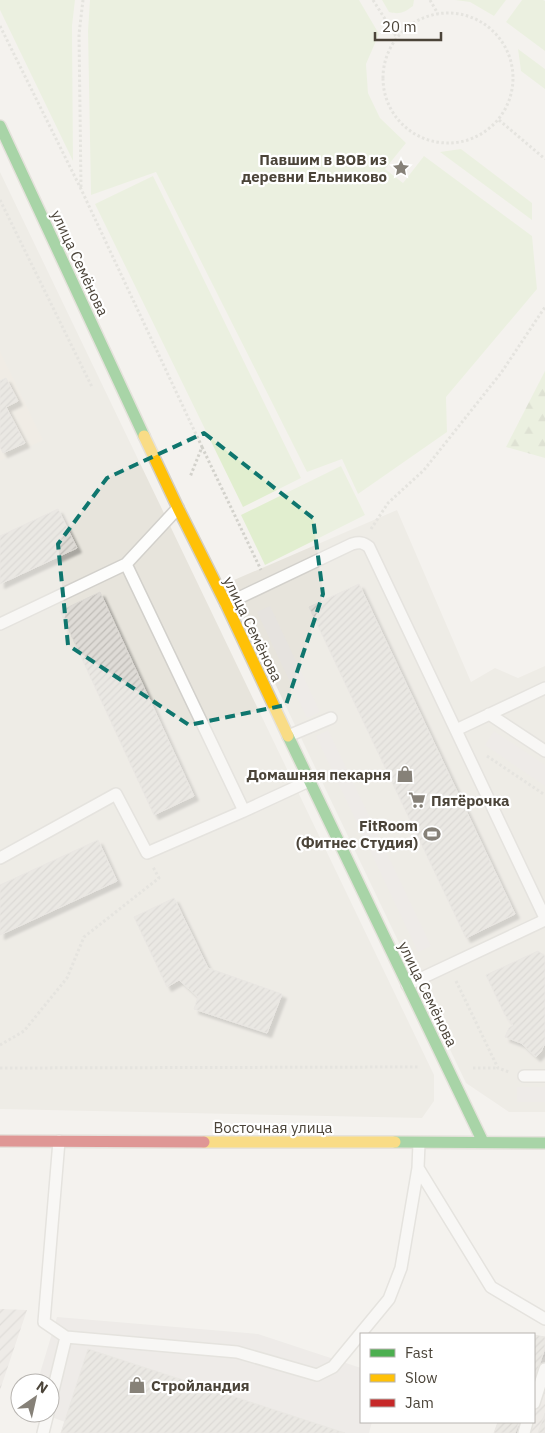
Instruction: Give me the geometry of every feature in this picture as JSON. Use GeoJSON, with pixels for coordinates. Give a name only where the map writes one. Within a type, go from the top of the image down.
{"type":"FeatureCollection","features":[{"type":"Feature","properties":{"kind":"street","name":"улица Семёнова"},"geometry":{"type":"LineString","coordinates":[[0,126],[178,508],[226,604],[483,1142]]}},
{"type":"Feature","properties":{"kind":"street","name":"Восточная улица"},"geometry":{"type":"LineString","coordinates":[[0,1141],[545,1143]]}},
{"type":"Feature","properties":{"kind":"lane"},"geometry":{"type":"LineString","coordinates":[[0,624],[126,564],[178,508]]}},
{"type":"Feature","properties":{"kind":"lane"},"geometry":{"type":"LineString","coordinates":[[226,604],[352,544],[357,542],[369,546],[545,919],[407,985]]}},
{"type":"Feature","properties":{"kind":"lane"},"geometry":{"type":"LineString","coordinates":[[126,564],[244,811]]}},
{"type":"Feature","properties":{"kind":"lane"},"geometry":{"type":"LineString","coordinates":[[458,734],[489,714],[545,688]]}},
{"type":"Feature","properties":{"kind":"lane"},"geometry":{"type":"LineString","coordinates":[[489,714],[545,752]]}},
{"type":"Feature","properties":{"kind":"lane"},"geometry":{"type":"LineString","coordinates":[[288,736],[331,718]]}},
{"type":"Feature","properties":{"kind":"lane"},"geometry":{"type":"LineString","coordinates":[[0,858],[116,794],[146,853],[309,781]]}},
{"type":"Feature","properties":{"kind":"lane"},"geometry":{"type":"LineString","coordinates":[[524,1076],[545,1076]]}},
{"type":"Feature","properties":{"kind":"lane"},"geometry":{"type":"LineString","coordinates":[[59,1141],[44,1322],[66,1337],[237,1352],[316,1375],[333,1367],[360,1335]]}},
{"type":"Feature","properties":{"kind":"lane"},"geometry":{"type":"LineString","coordinates":[[362,1333],[390,1299],[402,1268],[418,1168],[419,1143]]}},
{"type":"Feature","properties":{"kind":"lane"},"geometry":{"type":"LineString","coordinates":[[418,1168],[491,1287],[545,1319]]}},
{"type":"Feature","properties":{"kind":"lane"},"geometry":{"type":"LineString","coordinates":[[57,1373],[66,1337]]}},
{"type":"Feature","properties":{"kind":"lane"},"geometry":{"type":"LineString","coordinates":[[535,1400],[545,1369]]}},
{"type":"Feature","properties":{"kind":"path"},"geometry":{"type":"LineString","coordinates":[[81,189],[80,34],[83,0]]}},
{"type":"Feature","properties":{"kind":"path"},"geometry":{"type":"LineString","coordinates":[[373,0],[397,38]]}},
{"type":"Feature","properties":{"kind":"path"},"geometry":{"type":"LineString","coordinates":[[430,0],[438,14]]}},
{"type":"Feature","properties":{"kind":"path"},"geometry":{"type":"LineString","coordinates":[[438,14],[461,14],[482,22],[499,37],[510,56],[514,79],[510,101],[499,120],[482,135],[461,143],[438,143],[417,136],[399,122],[388,102],[383,80],[386,58],[397,38],[408,27],[422,18],[438,14]]}},
{"type":"Feature","properties":{"kind":"path"},"geometry":{"type":"LineString","coordinates":[[0,26],[81,189],[268,584]]}},
{"type":"Feature","properties":{"kind":"path"},"geometry":{"type":"LineString","coordinates":[[499,120],[545,159]]}},
{"type":"Feature","properties":{"kind":"path"},"geometry":{"type":"LineString","coordinates":[[0,200],[95,394]]}},
{"type":"Feature","properties":{"kind":"path"},"geometry":{"type":"LineString","coordinates":[[363,543],[388,503],[424,470],[501,373],[545,307]]}},
{"type":"Feature","properties":{"kind":"path"},"geometry":{"type":"LineString","coordinates":[[188,482],[202,447]]}},
{"type":"Feature","properties":{"kind":"path"},"geometry":{"type":"LineString","coordinates":[[458,734],[545,795]]}},
{"type":"Feature","properties":{"kind":"path"},"geometry":{"type":"LineString","coordinates":[[0,1045],[24,1031],[67,978],[84,937],[159,878],[146,853]]}},
{"type":"Feature","properties":{"kind":"path"},"geometry":{"type":"LineString","coordinates":[[449,965],[498,1068]]}},
{"type":"Feature","properties":{"kind":"path"},"geometry":{"type":"LineString","coordinates":[[0,1068],[447,1067],[498,1068],[524,1076]]}},
{"type":"Feature","properties":{"kind":"highlighted area"},"geometry":{"type":"Polygon","coordinates":[[[204,433],[313,518],[323,594],[286,705],[189,725],[68,645],[58,544],[107,478],[204,433]]]}},
{"type":"Feature","properties":{"kind":"shaded area"},"geometry":{"type":"Polygon","coordinates":[[[0,172],[434,1075],[434,1101],[422,1118],[0,1109],[0,172]]]}},
{"type":"Feature","properties":{"kind":"shaded area"},"geometry":{"type":"Polygon","coordinates":[[[0,351],[43,440],[0,461],[0,351]]]}},
{"type":"Feature","properties":{"kind":"shaded area"},"geometry":{"type":"Polygon","coordinates":[[[397,510],[471,682],[495,668],[518,678],[545,666],[545,1112],[509,1112],[466,1083],[227,583],[397,510]]]}},
{"type":"Feature","properties":{"kind":"shaded area"},"geometry":{"type":"Polygon","coordinates":[[[270,606],[320,712],[307,718],[257,612],[270,606]]]}},
{"type":"Feature","properties":{"kind":"shaded area"},"geometry":{"type":"Polygon","coordinates":[[[328,730],[431,946],[418,952],[316,736],[328,730]]]}},
{"type":"Feature","properties":{"kind":"shaded area"},"geometry":{"type":"Polygon","coordinates":[[[494,731],[545,765],[545,786],[485,745],[494,731]]]}},
{"type":"Feature","properties":{"kind":"shaded area"},"geometry":{"type":"Polygon","coordinates":[[[517,1087],[545,1087],[545,1102],[517,1102],[517,1087]]]}},
{"type":"Feature","properties":{"kind":"shaded area"},"geometry":{"type":"Polygon","coordinates":[[[0,1309],[27,1310],[0,1390],[0,1309]]]}},
{"type":"Feature","properties":{"kind":"shaded area"},"geometry":{"type":"Polygon","coordinates":[[[57,1317],[258,1334],[360,1368],[360,1423],[372,1423],[369,1433],[345,1433],[88,1349],[65,1422],[60,1420],[60,1373],[40,1373],[57,1317]]]}},
{"type":"Feature","properties":{"kind":"shaded area"},"geometry":{"type":"Polygon","coordinates":[[[535,1335],[545,1337],[545,1433],[494,1433],[498,1423],[535,1423],[535,1335]]]}},
{"type":"Feature","properties":{"kind":"green space"},"geometry":{"type":"Polygon","coordinates":[[[0,0],[75,0],[72,26],[73,161],[0,10],[0,0]]]}},
{"type":"Feature","properties":{"kind":"green space"},"geometry":{"type":"Polygon","coordinates":[[[90,0],[359,0],[379,34],[366,64],[368,93],[380,118],[406,143],[385,169],[403,183],[424,156],[532,236],[537,289],[446,397],[447,432],[358,494],[342,459],[307,472],[156,172],[91,195],[88,31],[90,0]]]}},
{"type":"Feature","properties":{"kind":"green space"},"geometry":{"type":"Polygon","coordinates":[[[382,0],[414,0],[413,6],[405,11],[396,13],[389,12],[382,0]]]}},
{"type":"Feature","properties":{"kind":"green space"},"geometry":{"type":"Polygon","coordinates":[[[455,0],[506,0],[494,16],[470,2],[455,0]]]}},
{"type":"Feature","properties":{"kind":"green space"},"geometry":{"type":"Polygon","coordinates":[[[522,0],[545,1],[545,51],[506,22],[522,0]]]}},
{"type":"Feature","properties":{"kind":"green space"},"geometry":{"type":"Polygon","coordinates":[[[518,49],[545,69],[545,89],[521,71],[518,49]]]}},
{"type":"Feature","properties":{"kind":"green space"},"geometry":{"type":"Polygon","coordinates":[[[461,149],[532,203],[532,220],[440,152],[461,149]]]}},
{"type":"Feature","properties":{"kind":"green space"},"geometry":{"type":"Polygon","coordinates":[[[153,176],[301,478],[243,507],[95,204],[153,176]]]}},
{"type":"Feature","properties":{"kind":"green space"},"geometry":{"type":"Polygon","coordinates":[[[545,371],[545,458],[506,447],[545,371]]]}},
{"type":"Feature","properties":{"kind":"green space"},"geometry":{"type":"Polygon","coordinates":[[[341,466],[365,515],[265,565],[241,515],[341,466]]]}},
{"type":"Feature","properties":{"kind":"building"},"geometry":{"type":"Polygon","coordinates":[[[6,378],[18,401],[6,407],[25,443],[3,453],[0,447],[0,381],[6,378]]]}},
{"type":"Feature","properties":{"kind":"building"},"geometry":{"type":"Polygon","coordinates":[[[58,509],[77,548],[0,584],[0,536],[58,509]]]}},
{"type":"Feature","properties":{"kind":"building"},"geometry":{"type":"Polygon","coordinates":[[[359,584],[515,914],[466,938],[309,607],[359,584]]]}},
{"type":"Feature","properties":{"kind":"building"},"geometry":{"type":"Polygon","coordinates":[[[100,592],[194,796],[154,815],[60,611],[100,592]]]}},
{"type":"Feature","properties":{"kind":"building"},"geometry":{"type":"Polygon","coordinates":[[[98,840],[117,881],[0,935],[0,885],[98,840]]]}},
{"type":"Feature","properties":{"kind":"building"},"geometry":{"type":"Polygon","coordinates":[[[174,898],[208,968],[282,994],[267,1033],[194,1009],[198,997],[179,980],[167,987],[134,917],[174,898]]]}},
{"type":"Feature","properties":{"kind":"building"},"geometry":{"type":"Polygon","coordinates":[[[538,951],[545,956],[545,1045],[536,1057],[521,1043],[505,1037],[509,1028],[513,1025],[505,1015],[486,975],[538,951]]]}},
{"type":"Feature","properties":{"kind":"building"},"geometry":{"type":"Polygon","coordinates":[[[535,1335],[545,1337],[545,1348],[535,1377],[535,1335]]]}},
{"type":"Feature","properties":{"kind":"building","name":"Стройландия"},"geometry":{"type":"Polygon","coordinates":[[[88,1349],[345,1433],[61,1433],[88,1349]]]}},
{"type":"Feature","properties":{"kind":"building"},"geometry":{"type":"Polygon","coordinates":[[[545,1413],[545,1433],[538,1433],[545,1413]]]}},
{"type":"Feature","properties":{"kind":"building"},"geometry":{"type":"Polygon","coordinates":[[[498,1423],[519,1423],[515,1433],[494,1433],[498,1423]]]}},
{"type":"Feature","properties":{"kind":"traffic: fast"},"geometry":{"type":"LineString","coordinates":[[0,126],[144,436]]}},
{"type":"Feature","properties":{"kind":"traffic: fast"},"geometry":{"type":"LineString","coordinates":[[288,736],[483,1142]]}},
{"type":"Feature","properties":{"kind":"traffic: fast"},"geometry":{"type":"LineString","coordinates":[[395,1142],[545,1143]]}},
{"type":"Feature","properties":{"kind":"traffic: slow"},"geometry":{"type":"LineString","coordinates":[[144,436],[288,736]]}},
{"type":"Feature","properties":{"kind":"traffic: slow"},"geometry":{"type":"LineString","coordinates":[[204,1142],[395,1142]]}},
{"type":"Feature","properties":{"kind":"traffic: jam"},"geometry":{"type":"LineString","coordinates":[[0,1141],[204,1142]]}},
{"type":"Feature","properties":{"kind":"place","name":"Павшим в ВОВ из деревни Ельниково"},"geometry":{"type":"Point","coordinates":[401,168]}},
{"type":"Feature","properties":{"kind":"place","name":"Домашняя пекарня"},"geometry":{"type":"Point","coordinates":[405,774]}},
{"type":"Feature","properties":{"kind":"place","name":"Пятёрочка"},"geometry":{"type":"Point","coordinates":[417,800]}},
{"type":"Feature","properties":{"kind":"place","name":"FitRoom (Фитнес Студия)"},"geometry":{"type":"Point","coordinates":[432,834]}},
{"type":"Feature","properties":{"kind":"place","name":"Стройландия"},"geometry":{"type":"Point","coordinates":[137,1385]}}]}
